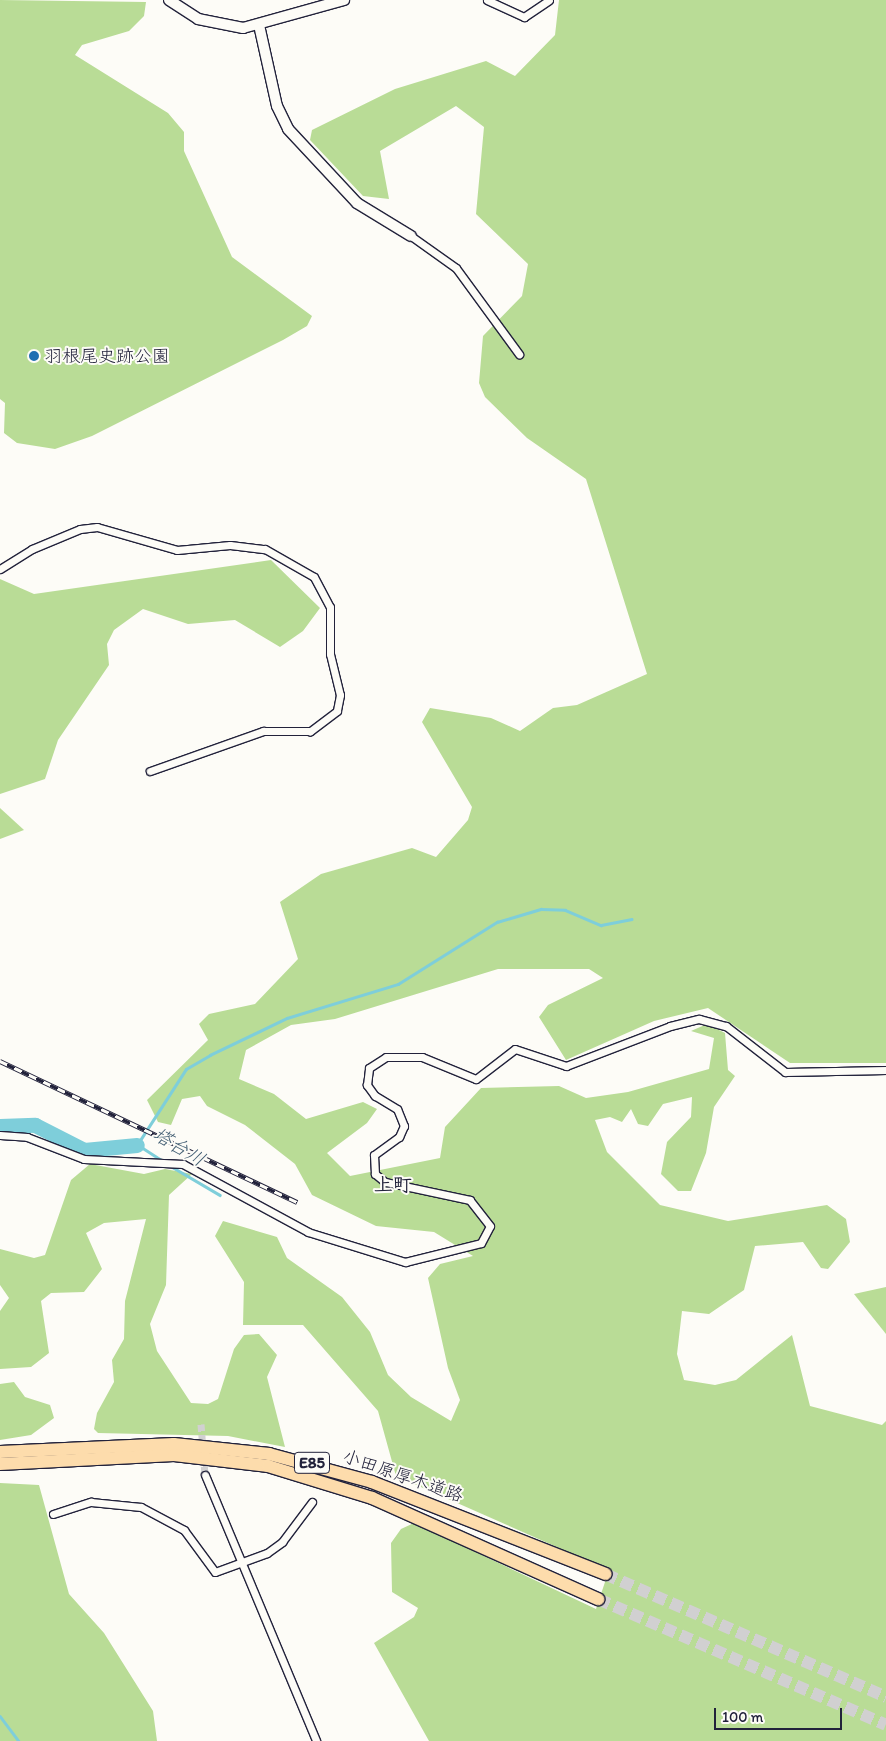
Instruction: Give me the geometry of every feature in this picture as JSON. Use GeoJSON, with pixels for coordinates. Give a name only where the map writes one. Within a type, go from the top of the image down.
{"type":"FeatureCollection","features":[{"type":"Feature","properties":{"kind":"highway","name":"小田原厚木道路"},"geometry":{"type":"LineString","coordinates":[[0,1452],[174,1444],[269,1454],[435,1504],[605,1574]]}},
{"type":"Feature","properties":{"kind":"highway","name":"小田原厚木道路"},"geometry":{"type":"LineString","coordinates":[[0,1464],[174,1455],[268,1466],[372,1498],[598,1599]]}},
{"type":"Feature","properties":{"kind":"street"},"geometry":{"type":"LineString","coordinates":[[169,0],[213,24],[259,26],[344,0]]}},
{"type":"Feature","properties":{"kind":"street"},"geometry":{"type":"LineString","coordinates":[[487,0],[524,17],[549,0]]}},
{"type":"Feature","properties":{"kind":"street"},"geometry":{"type":"LineString","coordinates":[[259,26],[277,106],[288,129],[357,203],[411,236],[456,268],[519,354]]}},
{"type":"Feature","properties":{"kind":"street"},"geometry":{"type":"LineString","coordinates":[[0,569],[32,549],[80,529],[97,528],[177,550],[230,545],[265,549],[314,577],[330,607],[330,654],[340,695],[336,711],[310,730],[263,731],[150,771]]}},
{"type":"Feature","properties":{"kind":"street"},"geometry":{"type":"LineString","coordinates":[[0,1135],[27,1137],[84,1159],[183,1164],[308,1232],[405,1262],[481,1242],[490,1226],[470,1200],[386,1182],[375,1174],[374,1155],[399,1137],[404,1126],[397,1109],[375,1096],[367,1084],[369,1068],[386,1057],[422,1057],[476,1079],[515,1049],[566,1066],[670,1026],[699,1019],[726,1026],[785,1072],[886,1070]]}},
{"type":"Feature","properties":{"kind":"street"},"geometry":{"type":"LineString","coordinates":[[206,1475],[316,1741]]}},
{"type":"Feature","properties":{"kind":"street"},"geometry":{"type":"LineString","coordinates":[[54,1514],[91,1502],[141,1507],[184,1530],[210,1570],[242,1563],[282,1542],[312,1502]]}},
{"type":"Feature","properties":{"kind":"green space"},"geometry":{"type":"Polygon","coordinates":[[[0,0],[146,2],[144,16],[129,31],[82,45],[75,55],[168,113],[184,132],[184,151],[232,257],[312,316],[307,326],[283,340],[92,436],[55,449],[17,443],[4,433],[5,403],[0,399],[0,0]]]}},
{"type":"Feature","properties":{"kind":"green space"},"geometry":{"type":"Polygon","coordinates":[[[559,0],[886,0],[886,1063],[790,1063],[708,1008],[654,1021],[566,1060],[539,1017],[548,1005],[603,978],[589,969],[498,969],[335,1019],[291,1025],[246,1050],[239,1079],[274,1094],[306,1119],[363,1102],[377,1109],[367,1123],[327,1153],[350,1176],[440,1158],[445,1127],[481,1088],[559,1086],[586,1098],[628,1092],[709,1069],[714,1038],[691,1031],[707,1024],[725,1033],[728,1070],[735,1076],[714,1107],[706,1153],[691,1191],[678,1191],[661,1174],[667,1142],[691,1117],[692,1097],[663,1104],[648,1126],[638,1124],[631,1109],[622,1122],[610,1117],[595,1120],[607,1152],[660,1205],[728,1221],[827,1205],[846,1219],[850,1242],[828,1269],[821,1268],[803,1242],[755,1246],[744,1290],[709,1314],[682,1311],[677,1354],[684,1380],[715,1385],[736,1380],[792,1335],[810,1406],[882,1425],[886,1421],[886,1741],[429,1741],[374,1643],[414,1617],[418,1608],[392,1592],[391,1543],[401,1529],[414,1523],[596,1609],[609,1570],[396,1476],[378,1411],[303,1325],[243,1325],[244,1282],[215,1236],[223,1221],[277,1237],[287,1258],[342,1297],[370,1332],[388,1375],[411,1397],[451,1421],[460,1400],[448,1368],[428,1278],[440,1264],[473,1256],[434,1232],[376,1226],[312,1195],[295,1164],[245,1125],[207,1106],[200,1096],[182,1099],[171,1125],[158,1122],[147,1100],[208,1040],[199,1024],[209,1014],[255,1004],[298,959],[280,902],[321,874],[412,848],[436,857],[468,820],[472,807],[422,722],[430,708],[491,718],[520,731],[553,708],[577,705],[647,674],[586,479],[527,438],[485,397],[479,383],[483,336],[522,296],[528,264],[476,214],[484,127],[456,106],[380,151],[389,199],[363,196],[310,140],[312,130],[395,89],[486,61],[515,76],[555,35],[559,0]]]}},
{"type":"Feature","properties":{"kind":"green space"},"geometry":{"type":"Polygon","coordinates":[[[271,560],[320,608],[303,631],[280,647],[235,620],[188,624],[143,609],[114,630],[107,644],[109,665],[58,740],[45,779],[0,794],[0,579],[34,594],[271,560]]]}},
{"type":"Feature","properties":{"kind":"green space"},"geometry":{"type":"Polygon","coordinates":[[[0,808],[24,830],[0,839],[0,808]]]}},
{"type":"Feature","properties":{"kind":"green space"},"geometry":{"type":"Polygon","coordinates":[[[90,1164],[144,1174],[165,1169],[192,1174],[169,1195],[166,1285],[150,1324],[157,1351],[191,1403],[208,1404],[218,1399],[234,1349],[244,1335],[259,1334],[277,1355],[267,1377],[285,1447],[228,1436],[98,1433],[94,1429],[97,1413],[114,1382],[112,1360],[124,1339],[125,1301],[146,1219],[104,1223],[86,1233],[102,1269],[84,1292],[51,1293],[41,1301],[49,1353],[31,1367],[0,1369],[0,1311],[9,1298],[0,1285],[0,1249],[34,1258],[45,1255],[71,1180],[90,1164]]]}},
{"type":"Feature","properties":{"kind":"green space"},"geometry":{"type":"Polygon","coordinates":[[[886,1287],[886,1334],[854,1294],[886,1287]]]}},
{"type":"Feature","properties":{"kind":"green space"},"geometry":{"type":"Polygon","coordinates":[[[14,1382],[25,1397],[50,1405],[54,1418],[31,1435],[0,1440],[0,1384],[14,1382]]]}},
{"type":"Feature","properties":{"kind":"green space"},"geometry":{"type":"Polygon","coordinates":[[[0,1483],[39,1485],[69,1594],[104,1633],[153,1711],[157,1741],[0,1741],[0,1483]]]}},
{"type":"Feature","properties":{"kind":"waterway"},"geometry":{"type":"LineString","coordinates":[[162,1161],[137,1145],[186,1069],[210,1055],[287,1018],[398,984],[497,922],[541,909],[565,910],[601,925],[631,919]]}},
{"type":"Feature","properties":{"kind":"waterway","name":"塔台川"},"geometry":{"type":"LineString","coordinates":[[0,1126],[35,1125],[84,1150],[137,1145]]}},
{"type":"Feature","properties":{"kind":"waterway","name":"塔台川"},"geometry":{"type":"LineString","coordinates":[[169,1165],[220,1195]]}},
{"type":"Feature","properties":{"kind":"waterway"},"geometry":{"type":"LineString","coordinates":[[0,1716],[19,1741]]}},
{"type":"Feature","properties":{"kind":"tunnel"},"geometry":{"type":"LineString","coordinates":[[201,1424],[205,1475]]}},
{"type":"Feature","properties":{"kind":"tunnel"},"geometry":{"type":"LineString","coordinates":[[605,1574],[886,1697]]}},
{"type":"Feature","properties":{"kind":"tunnel"},"geometry":{"type":"LineString","coordinates":[[598,1599],[886,1725]]}},
{"type":"Feature","properties":{"kind":"railway"},"geometry":{"type":"LineString","coordinates":[[0,1061],[297,1202]]}},
{"type":"Feature","properties":{"kind":"place","name":"羽根尾史跡公園"},"geometry":{"type":"Point","coordinates":[34,356]}},
{"type":"Feature","properties":{"kind":"district","name":"上町"},"geometry":{"type":"Point","coordinates":[393,1185]}}]}
